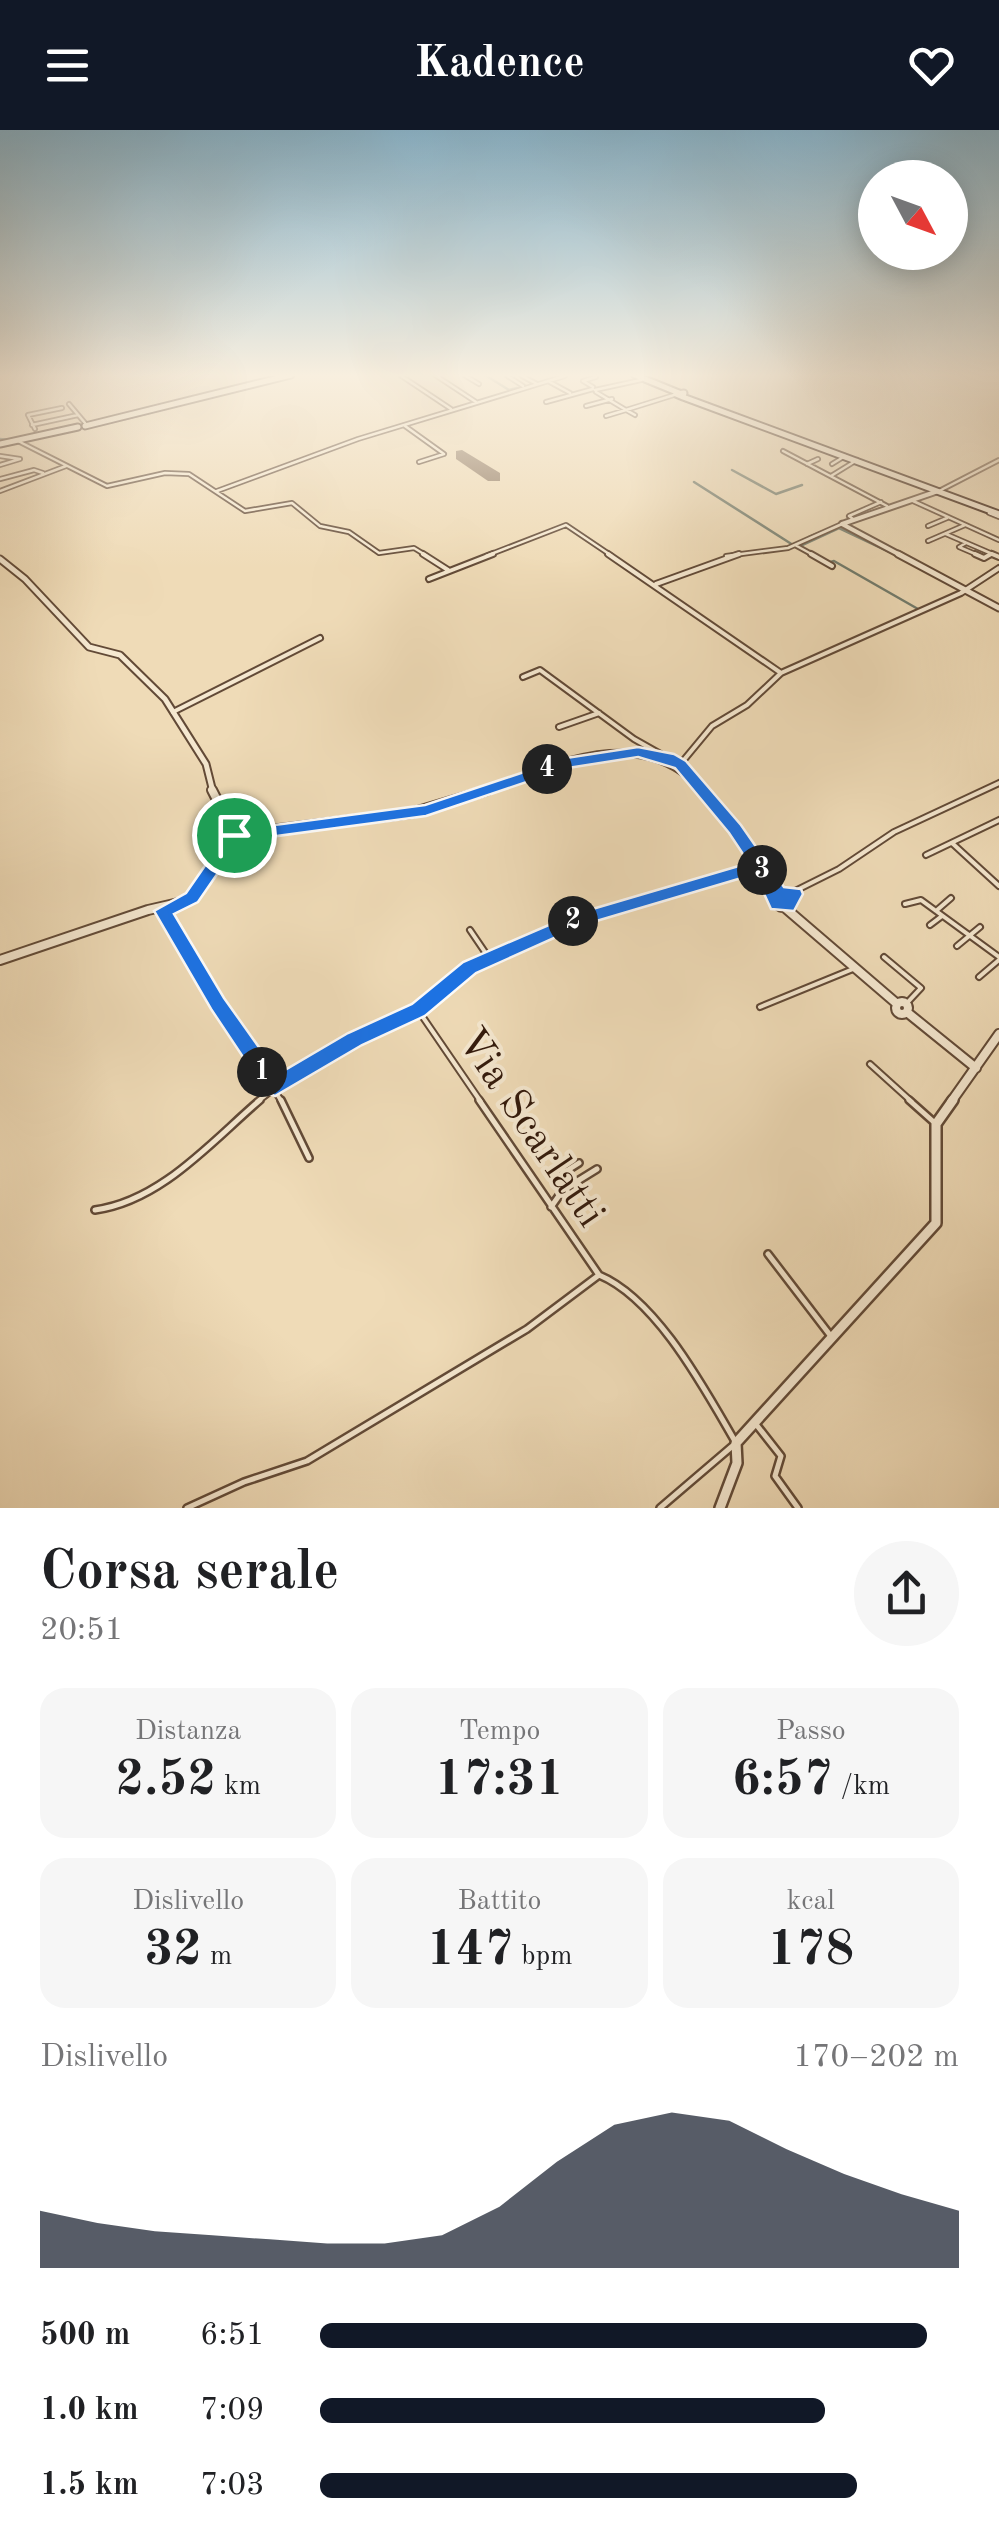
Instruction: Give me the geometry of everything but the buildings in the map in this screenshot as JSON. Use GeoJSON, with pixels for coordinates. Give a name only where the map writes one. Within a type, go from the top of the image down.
{"type":"FeatureCollection","features":[{"type":"Feature","properties":{"kind":"main road"},"geometry":{"type":"LineString","coordinates":[[0,441],[26,439]]}},
{"type":"Feature","properties":{"kind":"main road"},"geometry":{"type":"LineString","coordinates":[[800,439],[999,516]]}},
{"type":"Feature","properties":{"kind":"street"},"geometry":{"type":"LineString","coordinates":[[218,491],[361,439]]}},
{"type":"Feature","properties":{"kind":"street"},"geometry":{"type":"LineString","coordinates":[[419,462],[444,454],[424,439]]}},
{"type":"Feature","properties":{"kind":"street"},"geometry":{"type":"LineString","coordinates":[[17,442],[106,486],[146,476],[182,474],[198,477],[245,511],[292,503],[320,526],[349,532],[378,554],[414,548],[448,570]]}},
{"type":"Feature","properties":{"kind":"street"},"geometry":{"type":"LineString","coordinates":[[808,464],[832,451]]}},
{"type":"Feature","properties":{"kind":"street"},"geometry":{"type":"LineString","coordinates":[[783,452],[884,504]]}},
{"type":"Feature","properties":{"kind":"street"},"geometry":{"type":"LineString","coordinates":[[819,470],[845,456]]}},
{"type":"Feature","properties":{"kind":"street"},"geometry":{"type":"LineString","coordinates":[[830,476],[857,460]]}},
{"type":"Feature","properties":{"kind":"street"},"geometry":{"type":"LineString","coordinates":[[656,584],[729,555],[769,553],[795,545],[884,504],[914,501],[939,491],[999,460]]}},
{"type":"Feature","properties":{"kind":"street"},"geometry":{"type":"LineString","coordinates":[[0,491],[66,466]]}},
{"type":"Feature","properties":{"kind":"street"},"geometry":{"type":"LineString","coordinates":[[0,479],[35,470],[46,474]]}},
{"type":"Feature","properties":{"kind":"street"},"geometry":{"type":"LineString","coordinates":[[914,501],[999,540]]}},
{"type":"Feature","properties":{"kind":"street"},"geometry":{"type":"LineString","coordinates":[[928,526],[948,518]]}},
{"type":"Feature","properties":{"kind":"street"},"geometry":{"type":"LineString","coordinates":[[845,523],[999,608]]}},
{"type":"Feature","properties":{"kind":"street"},"geometry":{"type":"LineString","coordinates":[[429,579],[562,524],[574,528],[642,579],[656,584],[780,673]]}},
{"type":"Feature","properties":{"kind":"street"},"geometry":{"type":"LineString","coordinates":[[928,541],[965,525]]}},
{"type":"Feature","properties":{"kind":"street"},"geometry":{"type":"LineString","coordinates":[[946,534],[966,542],[959,547],[984,558],[991,554],[999,557]]}},
{"type":"Feature","properties":{"kind":"street"},"geometry":{"type":"LineString","coordinates":[[795,545],[832,566]]}},
{"type":"Feature","properties":{"kind":"street"},"geometry":{"type":"LineString","coordinates":[[0,559],[89,648],[124,658],[165,699],[209,776],[234,835]]}},
{"type":"Feature","properties":{"kind":"street"},"geometry":{"type":"LineString","coordinates":[[679,766],[704,733],[747,705],[780,673],[967,590],[999,568]]}},
{"type":"Feature","properties":{"kind":"street"},"geometry":{"type":"LineString","coordinates":[[173,712],[320,638]]}},
{"type":"Feature","properties":{"kind":"street"},"geometry":{"type":"LineString","coordinates":[[522,677],[540,670],[634,739],[679,766],[727,819],[785,899],[853,969],[976,1068]]}},
{"type":"Feature","properties":{"kind":"street"},"geometry":{"type":"LineString","coordinates":[[559,727],[599,712]]}},
{"type":"Feature","properties":{"kind":"street"},"geometry":{"type":"LineString","coordinates":[[0,960],[192,898],[234,835],[426,810],[550,768],[614,753],[638,752],[667,759]]}},
{"type":"Feature","properties":{"kind":"street"},"geometry":{"type":"LineString","coordinates":[[785,899],[894,832],[999,783]]}},
{"type":"Feature","properties":{"kind":"street"},"geometry":{"type":"LineString","coordinates":[[926,855],[996,821],[999,829]]}},
{"type":"Feature","properties":{"kind":"street"},"geometry":{"type":"LineString","coordinates":[[952,843],[999,886]]}},
{"type":"Feature","properties":{"kind":"street"},"geometry":{"type":"LineString","coordinates":[[95,1210],[124,1206],[154,1190],[275,1086],[355,1039],[418,1010],[462,972],[489,958],[578,920],[760,866]]}},
{"type":"Feature","properties":{"kind":"street"},"geometry":{"type":"LineString","coordinates":[[989,877],[999,871]]}},
{"type":"Feature","properties":{"kind":"street"},"geometry":{"type":"LineString","coordinates":[[936,910],[951,898]]}},
{"type":"Feature","properties":{"kind":"street"},"geometry":{"type":"LineString","coordinates":[[905,904],[921,900],[999,958],[979,977]]}},
{"type":"Feature","properties":{"kind":"street"},"geometry":{"type":"LineString","coordinates":[[566,902],[578,920]]}},
{"type":"Feature","properties":{"kind":"street"},"geometry":{"type":"LineString","coordinates":[[163,908],[218,1004],[275,1086],[309,1158]]}},
{"type":"Feature","properties":{"kind":"street"},"geometry":{"type":"LineString","coordinates":[[930,925],[942,916]]}},
{"type":"Feature","properties":{"kind":"street"},"geometry":{"type":"LineString","coordinates":[[957,946],[980,926]]}},
{"type":"Feature","properties":{"kind":"street"},"geometry":{"type":"LineString","coordinates":[[470,930],[489,958]]}},
{"type":"Feature","properties":{"kind":"street"},"geometry":{"type":"LineString","coordinates":[[884,958],[921,988],[903,1007]]}},
{"type":"Feature","properties":{"kind":"street"},"geometry":{"type":"LineString","coordinates":[[760,1007],[853,969]]}},
{"type":"Feature","properties":{"kind":"street","name":"Via Scarlatti"},"geometry":{"type":"LineString","coordinates":[[418,1010],[599,1274],[611,1276],[645,1308],[736,1443]]}},
{"type":"Feature","properties":{"kind":"street"},"geometry":{"type":"LineString","coordinates":[[660,1508],[755,1424],[936,1223],[936,1124],[999,1034]]}},
{"type":"Feature","properties":{"kind":"street"},"geometry":{"type":"LineString","coordinates":[[870,1064],[936,1124]]}},
{"type":"Feature","properties":{"kind":"street"},"geometry":{"type":"LineString","coordinates":[[563,1190],[560,1175],[579,1162]]}},
{"type":"Feature","properties":{"kind":"street"},"geometry":{"type":"LineString","coordinates":[[551,1206],[563,1190],[597,1169]]}},
{"type":"Feature","properties":{"kind":"street"},"geometry":{"type":"LineString","coordinates":[[768,1254],[832,1338]]}},
{"type":"Feature","properties":{"kind":"street"},"geometry":{"type":"LineString","coordinates":[[187,1508],[320,1454],[527,1329],[599,1274]]}},
{"type":"Feature","properties":{"kind":"street"},"geometry":{"type":"LineString","coordinates":[[755,1424],[781,1456],[776,1476],[798,1508]]}},
{"type":"Feature","properties":{"kind":"street"},"geometry":{"type":"LineString","coordinates":[[720,1508],[737,1463],[736,1443]]}},
{"type":"Feature","properties":{"kind":"waterway"},"geometry":{"type":"LineString","coordinates":[[3,439],[9,440]]}},
{"type":"Feature","properties":{"kind":"waterway"},"geometry":{"type":"LineString","coordinates":[[732,470],[776,494],[802,485]]}},
{"type":"Feature","properties":{"kind":"waterway"},"geometry":{"type":"LineString","coordinates":[[694,482],[793,545]]}},
{"type":"Feature","properties":{"kind":"waterway"},"geometry":{"type":"LineString","coordinates":[[800,546],[839,528],[896,555]]}},
{"type":"Feature","properties":{"kind":"waterway"},"geometry":{"type":"LineString","coordinates":[[809,537],[821,532]]}},
{"type":"Feature","properties":{"kind":"waterway"},"geometry":{"type":"LineString","coordinates":[[827,563],[834,561],[918,609]]}},
{"type":"Feature","properties":{"kind":"runway"},"geometry":{"type":"LineString","coordinates":[[462,455],[494,477]]}},
{"type":"Feature","properties":{"kind":"route"},"geometry":{"type":"LineString","coordinates":[[234,835],[192,898],[163,911],[272,1086],[284,1083],[355,1039],[418,1010],[469,968],[548,931],[608,909],[654,898],[673,890],[760,866],[775,890],[785,896],[795,894],[788,906],[778,904],[775,890],[735,829],[680,765],[669,757],[666,760],[638,752],[566,763],[426,810],[234,835]]}}]}
